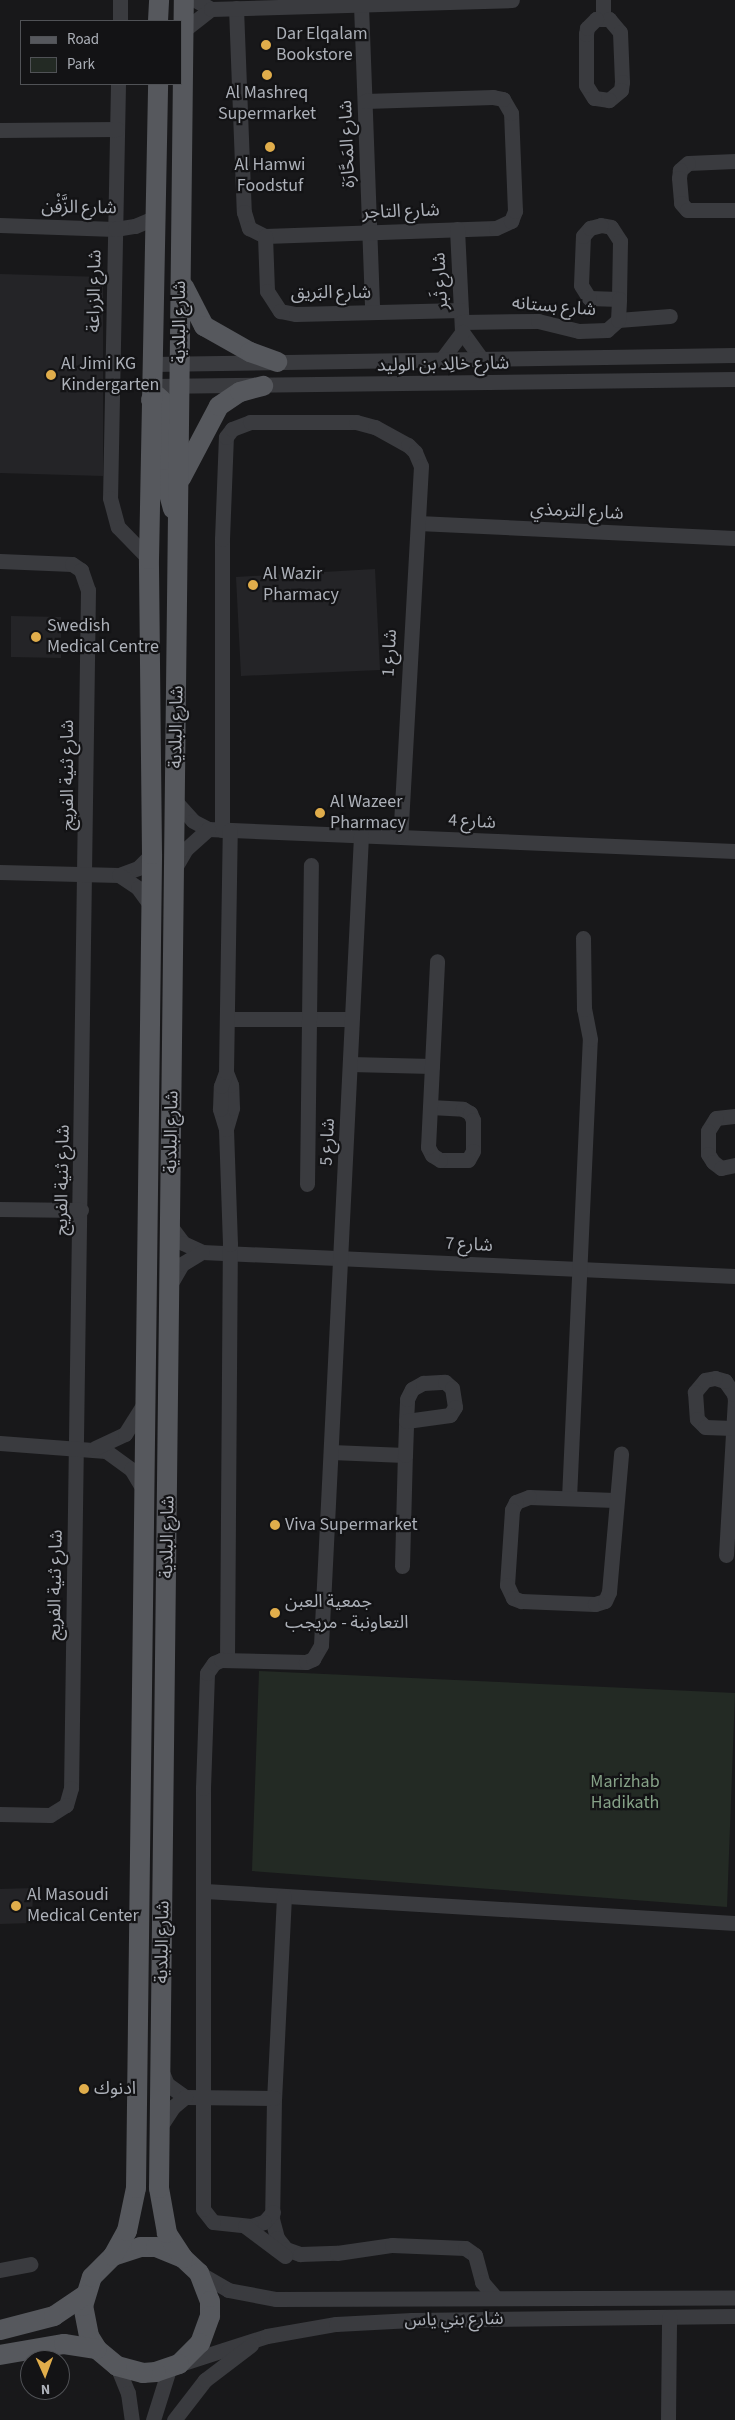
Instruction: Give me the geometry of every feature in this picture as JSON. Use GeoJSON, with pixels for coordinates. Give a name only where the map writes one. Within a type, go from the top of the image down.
{"type":"FeatureCollection","features":[{"type":"Feature","properties":{"kind":"main road"},"geometry":{"type":"LineString","coordinates":[[158,20],[159,0]]}},
{"type":"Feature","properties":{"kind":"main road","name":"شارع البلدية"},"geometry":{"type":"LineString","coordinates":[[183,2258],[174,2246],[162,2219],[160,2127],[180,522],[184,0]]}},
{"type":"Feature","properties":{"kind":"main road","name":"شارع البلدية"},"geometry":{"type":"LineString","coordinates":[[113,2256],[132,2217],[136,2188],[152,854],[149,559],[158,85]]}},
{"type":"Feature","properties":{"kind":"main road"},"geometry":{"type":"LineString","coordinates":[[181,280],[204,326],[250,352],[277,362]]}},
{"type":"Feature","properties":{"kind":"main road"},"geometry":{"type":"LineString","coordinates":[[180,479],[219,406],[240,392],[263,386]]}},
{"type":"Feature","properties":{"kind":"main road"},"geometry":{"type":"LineString","coordinates":[[151,393],[165,403],[166,484],[180,522]]}},
{"type":"Feature","properties":{"kind":"main road"},"geometry":{"type":"LineString","coordinates":[[141,2247],[170,2251],[183,2258],[199,2273],[210,2301],[210,2316],[200,2343],[174,2366],[143,2373],[117,2366],[97,2349],[84,2321],[85,2295],[92,2277],[113,2256],[141,2247]]}},
{"type":"Feature","properties":{"kind":"main road"},"geometry":{"type":"LineString","coordinates":[[0,2330],[43,2320],[85,2295]]}},
{"type":"Feature","properties":{"kind":"main road"},"geometry":{"type":"LineString","coordinates":[[0,2355],[64,2344],[97,2349]]}},
{"type":"Feature","properties":{"kind":"street"},"geometry":{"type":"LineString","coordinates":[[120,0],[120,20]]}},
{"type":"Feature","properties":{"kind":"street"},"geometry":{"type":"LineString","coordinates":[[194,0],[211,9],[512,0]]}},
{"type":"Feature","properties":{"kind":"street"},"geometry":{"type":"LineString","coordinates":[[603,0],[603,18]]}},
{"type":"Feature","properties":{"kind":"street","name":"شارع المَحَّارَة"},"geometry":{"type":"LineString","coordinates":[[362,5],[372,312]]}},
{"type":"Feature","properties":{"kind":"street"},"geometry":{"type":"LineString","coordinates":[[236,8],[245,219],[249,228],[265,236]]}},
{"type":"Feature","properties":{"kind":"street"},"geometry":{"type":"LineString","coordinates":[[184,30],[211,9]]}},
{"type":"Feature","properties":{"kind":"street"},"geometry":{"type":"LineString","coordinates":[[603,18],[614,22],[620,32],[622,82],[616,96],[602,100],[594,98],[586,85],[586,34],[591,22],[603,18]]}},
{"type":"Feature","properties":{"kind":"street","name":"شارع الزراعة"},"geometry":{"type":"LineString","coordinates":[[118,85],[111,509],[124,535],[149,559]]}},
{"type":"Feature","properties":{"kind":"street","name":"شارع التاجر"},"geometry":{"type":"LineString","coordinates":[[265,236],[501,227],[514,216],[511,113],[507,103],[493,97],[365,101]]}},
{"type":"Feature","properties":{"kind":"street"},"geometry":{"type":"LineString","coordinates":[[0,130],[117,129]]}},
{"type":"Feature","properties":{"kind":"street"},"geometry":{"type":"LineString","coordinates":[[735,161],[692,162],[682,167],[679,174],[680,200],[685,208],[735,210]]}},
{"type":"Feature","properties":{"kind":"street","name":"شارع الزَّفْن"},"geometry":{"type":"LineString","coordinates":[[0,225],[115,229],[135,226],[156,217]]}},
{"type":"Feature","properties":{"kind":"street","name":"شارع بستانه"},"geometry":{"type":"LineString","coordinates":[[462,322],[538,322],[594,331],[607,330],[618,320],[619,299],[621,249],[617,233],[601,225],[590,228],[581,244],[583,293],[596,300],[619,299]]}},
{"type":"Feature","properties":{"kind":"street","name":"شارع ثَبر"},"geometry":{"type":"LineString","coordinates":[[458,229],[462,322],[481,358]]}},
{"type":"Feature","properties":{"kind":"street","name":"شارع البَريق"},"geometry":{"type":"LineString","coordinates":[[265,236],[267,292],[280,311],[296,314],[372,312],[462,322]]}},
{"type":"Feature","properties":{"kind":"street"},"geometry":{"type":"LineString","coordinates":[[618,320],[670,316]]}},
{"type":"Feature","properties":{"kind":"street","name":"شارع ثَبر"},"geometry":{"type":"LineString","coordinates":[[442,358],[462,322]]}},
{"type":"Feature","properties":{"kind":"street","name":"شارع خالِد بن الوليد"},"geometry":{"type":"LineString","coordinates":[[152,364],[442,358],[735,355]]}},
{"type":"Feature","properties":{"kind":"street","name":"شارع خالِد بن الوليد"},"geometry":{"type":"LineString","coordinates":[[151,393],[180,386],[735,379]]}},
{"type":"Feature","properties":{"kind":"street","name":"شارع 1"},"geometry":{"type":"LineString","coordinates":[[220,830],[222,539],[226,437],[241,424],[250,422],[356,422],[383,431],[408,445],[418,457],[421,471],[400,836]]}},
{"type":"Feature","properties":{"kind":"street","name":"شارع الترمذي"},"geometry":{"type":"LineString","coordinates":[[418,523],[735,538]]}},
{"type":"Feature","properties":{"kind":"street","name":"شارع ثنية الفريج"},"geometry":{"type":"LineString","coordinates":[[0,562],[72,564],[81,570],[87,580],[86,874],[78,1447],[70,1797],[66,1805],[50,1815],[0,1814]]}},
{"type":"Feature","properties":{"kind":"street"},"geometry":{"type":"LineString","coordinates":[[176,802],[193,821],[220,830]]}},
{"type":"Feature","properties":{"kind":"street"},"geometry":{"type":"LineString","coordinates":[[176,866],[189,845],[220,830]]}},
{"type":"Feature","properties":{"kind":"street"},"geometry":{"type":"LineString","coordinates":[[220,830],[227,1019],[226,1072],[221,1086],[220,1109],[226,1128],[230,1252],[227,1660],[214,1663],[207,1673],[202,1788],[205,1892],[201,2097],[203,2209],[213,2222],[245,2226],[258,2225],[272,2212]]}},
{"type":"Feature","properties":{"kind":"street","name":"شارع 4"},"geometry":{"type":"LineString","coordinates":[[220,830],[735,851]]}},
{"type":"Feature","properties":{"kind":"street","name":"شارع 5"},"geometry":{"type":"LineString","coordinates":[[227,1660],[298,1663],[306,1662],[318,1652],[331,1452],[361,835]]}},
{"type":"Feature","properties":{"kind":"street"},"geometry":{"type":"LineString","coordinates":[[0,872],[119,875],[138,868],[152,854]]}},
{"type":"Feature","properties":{"kind":"street"},"geometry":{"type":"LineString","coordinates":[[307,1184],[311,865]]}},
{"type":"Feature","properties":{"kind":"street"},"geometry":{"type":"LineString","coordinates":[[119,875],[138,888],[151,906]]}},
{"type":"Feature","properties":{"kind":"street"},"geometry":{"type":"LineString","coordinates":[[569,1498],[590,1039],[584,1009],[583,938]]}},
{"type":"Feature","properties":{"kind":"street"},"geometry":{"type":"LineString","coordinates":[[430,1107],[437,961]]}},
{"type":"Feature","properties":{"kind":"street"},"geometry":{"type":"LineString","coordinates":[[227,1019],[351,1019]]}},
{"type":"Feature","properties":{"kind":"street"},"geometry":{"type":"LineString","coordinates":[[350,1064],[432,1066]]}},
{"type":"Feature","properties":{"kind":"street"},"geometry":{"type":"LineString","coordinates":[[735,1116],[716,1118],[708,1131],[708,1154],[712,1162],[721,1168],[735,1165]]}},
{"type":"Feature","properties":{"kind":"street"},"geometry":{"type":"LineString","coordinates":[[0,1209],[81,1210]]}},
{"type":"Feature","properties":{"kind":"street"},"geometry":{"type":"LineString","coordinates":[[171,1227],[184,1243],[202,1252]]}},
{"type":"Feature","properties":{"kind":"street"},"geometry":{"type":"LineString","coordinates":[[171,1284],[182,1264],[202,1252]]}},
{"type":"Feature","properties":{"kind":"street","name":"شارع 7"},"geometry":{"type":"LineString","coordinates":[[202,1252],[735,1276]]}},
{"type":"Feature","properties":{"kind":"street"},"geometry":{"type":"LineString","coordinates":[[95,1448],[125,1434],[137,1419],[145,1399]]}},
{"type":"Feature","properties":{"kind":"street"},"geometry":{"type":"LineString","coordinates":[[402,1566],[406,1421]]}},
{"type":"Feature","properties":{"kind":"street"},"geometry":{"type":"LineString","coordinates":[[726,1555],[733,1472],[733,1428]]}},
{"type":"Feature","properties":{"kind":"street"},"geometry":{"type":"LineString","coordinates":[[0,1443],[95,1448],[124,1462],[144,1491]]}},
{"type":"Feature","properties":{"kind":"street"},"geometry":{"type":"LineString","coordinates":[[331,1452],[404,1455]]}},
{"type":"Feature","properties":{"kind":"street"},"geometry":{"type":"LineString","coordinates":[[615,1500],[524,1497],[513,1506],[507,1585],[510,1595],[517,1600],[595,1604],[604,1601],[609,1592],[615,1500],[621,1482],[621,1454]]}},
{"type":"Feature","properties":{"kind":"street"},"geometry":{"type":"LineString","coordinates":[[205,1892],[735,1922]]}},
{"type":"Feature","properties":{"kind":"street"},"geometry":{"type":"LineString","coordinates":[[284,1896],[274,2098],[272,2212],[274,2232],[281,2245],[300,2254],[321,2254],[392,2245],[452,2245],[471,2251],[478,2260],[480,2275],[496,2298]]}},
{"type":"Feature","properties":{"kind":"street"},"geometry":{"type":"LineString","coordinates":[[161,2070],[172,2089],[185,2097],[274,2098]]}},
{"type":"Feature","properties":{"kind":"street"},"geometry":{"type":"LineString","coordinates":[[160,2127],[173,2107],[185,2097]]}},
{"type":"Feature","properties":{"kind":"street"},"geometry":{"type":"LineString","coordinates":[[245,2226],[285,2256],[308,2259],[321,2254]]}},
{"type":"Feature","properties":{"kind":"street"},"geometry":{"type":"LineString","coordinates":[[0,2270],[30,2264]]}},
{"type":"Feature","properties":{"kind":"street","name":"شارع بني ياس"},"geometry":{"type":"LineString","coordinates":[[199,2273],[228,2290],[262,2298],[735,2297]]}},
{"type":"Feature","properties":{"kind":"street"},"geometry":{"type":"LineString","coordinates":[[465,2298],[480,2275]]}},
{"type":"Feature","properties":{"kind":"street","name":"شارع بني ياس"},"geometry":{"type":"LineString","coordinates":[[174,2366],[267,2336],[336,2324],[412,2320],[735,2316]]}},
{"type":"Feature","properties":{"kind":"street"},"geometry":{"type":"LineString","coordinates":[[668,2420],[669,2317]]}},
{"type":"Feature","properties":{"kind":"street"},"geometry":{"type":"LineString","coordinates":[[174,2420],[192,2394],[219,2367],[267,2336]]}},
{"type":"Feature","properties":{"kind":"street"},"geometry":{"type":"LineString","coordinates":[[117,2366],[128,2393],[132,2420]]}},
{"type":"Feature","properties":{"kind":"street"},"geometry":{"type":"LineString","coordinates":[[153,2420],[174,2366]]}},
{"type":"Feature","properties":{"kind":"shaded area","name":"Al Jimi KG Kindergarten"},"geometry":{"type":"Polygon","coordinates":[[[0,274],[103,277],[103,476],[0,473],[0,274]]]}},
{"type":"Feature","properties":{"kind":"shaded area"},"geometry":{"type":"Polygon","coordinates":[[[375,569],[380,670],[241,676],[236,577],[375,569]]]}},
{"type":"Feature","properties":{"kind":"shaded area","name":"Swedish Medical Centre"},"geometry":{"type":"Polygon","coordinates":[[[11,616],[61,617],[61,658],[11,657],[11,616]]]}},
{"type":"Feature","properties":{"kind":"shaded area","name":"Al Masoudi Medical Center"},"geometry":{"type":"Polygon","coordinates":[[[33,1888],[32,1923],[0,1924],[0,1889],[33,1888]]]}},
{"type":"Feature","properties":{"kind":"green space","name":"Marizhab Hadikath"},"geometry":{"type":"Polygon","coordinates":[[[259,1671],[735,1693],[727,1907],[252,1871],[259,1671]]]}},
{"type":"Feature","properties":{"kind":"place","name":"Dar Elqalam Bookstore"},"geometry":{"type":"Point","coordinates":[266,45]}},
{"type":"Feature","properties":{"kind":"place","name":"Al Mashreq Supermarket"},"geometry":{"type":"Point","coordinates":[267,75]}},
{"type":"Feature","properties":{"kind":"place","name":"Al Hamwi Foodstuf"},"geometry":{"type":"Point","coordinates":[270,147]}},
{"type":"Feature","properties":{"kind":"place","name":"Al Jimi KG Kindergarten"},"geometry":{"type":"Point","coordinates":[51,375]}},
{"type":"Feature","properties":{"kind":"place","name":"Al Wazir Pharmacy"},"geometry":{"type":"Point","coordinates":[253,585]}},
{"type":"Feature","properties":{"kind":"place","name":"Swedish Medical Centre"},"geometry":{"type":"Point","coordinates":[36,637]}},
{"type":"Feature","properties":{"kind":"place","name":"Al Wazeer Pharmacy"},"geometry":{"type":"Point","coordinates":[320,813]}},
{"type":"Feature","properties":{"kind":"place","name":"Viva Supermarket"},"geometry":{"type":"Point","coordinates":[275,1525]}},
{"type":"Feature","properties":{"kind":"place","name":"جمعية العبن التعاونبة - مريجب"},"geometry":{"type":"Point","coordinates":[275,1613]}},
{"type":"Feature","properties":{"kind":"place","name":"Al Masoudi Medical Center"},"geometry":{"type":"Point","coordinates":[16,1906]}},
{"type":"Feature","properties":{"kind":"place","name":"ادنوك"},"geometry":{"type":"Point","coordinates":[84,2089]}}]}
